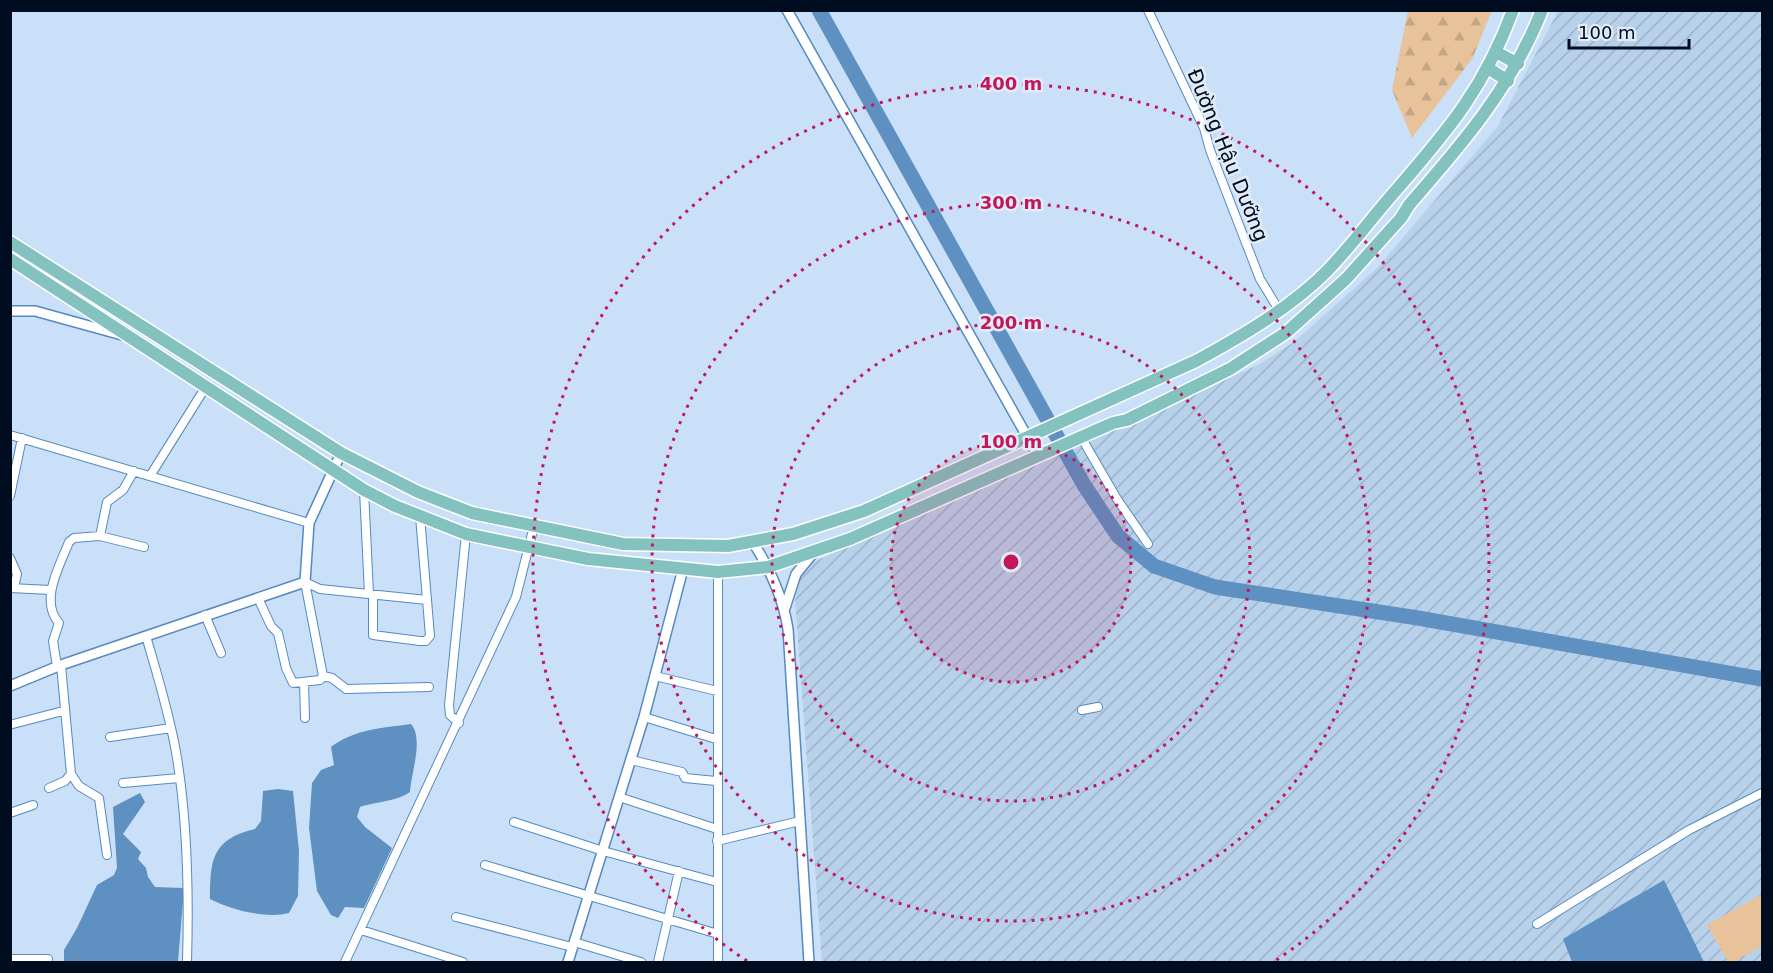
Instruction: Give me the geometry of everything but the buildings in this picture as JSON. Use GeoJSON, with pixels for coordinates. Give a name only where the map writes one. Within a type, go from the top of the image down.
{"type":"FeatureCollection","features":[{"type":"Feature","properties":{"kind":"main road"},"geometry":{"type":"LineString","coordinates":[[10,242],[341,453],[418,492],[472,513],[623,544],[728,546],[822,527],[864,512],[1196,361],[1245,334],[1326,272],[1445,133],[1478,89],[1513,10]]}},
{"type":"Feature","properties":{"kind":"main road"},"geometry":{"type":"LineString","coordinates":[[1533,27],[1534,10]]}},
{"type":"Feature","properties":{"kind":"main road"},"geometry":{"type":"LineString","coordinates":[[10,259],[333,471],[364,490],[420,516],[466,534],[588,559],[718,572],[768,567],[850,539],[1113,423],[1127,420],[1230,369],[1287,332],[1346,279],[1401,218],[1409,205],[1474,128],[1518,64],[1542,10]]}},
{"type":"Feature","properties":{"kind":"main road"},"geometry":{"type":"LineString","coordinates":[[1496,52],[1518,64]]}},
{"type":"Feature","properties":{"kind":"main road"},"geometry":{"type":"LineString","coordinates":[[1488,68],[1508,81]]}},
{"type":"Feature","properties":{"kind":"street"},"geometry":{"type":"LineString","coordinates":[[787,10],[1038,456]]}},
{"type":"Feature","properties":{"kind":"street","name":"Đường Hậu Dưỡng"},"geometry":{"type":"LineString","coordinates":[[1148,10],[1204,128],[1222,183],[1260,279],[1279,310]]}},
{"type":"Feature","properties":{"kind":"street"},"geometry":{"type":"LineString","coordinates":[[10,311],[35,311],[127,336]]}},
{"type":"Feature","properties":{"kind":"street"},"geometry":{"type":"LineString","coordinates":[[150,476],[205,388]]}},
{"type":"Feature","properties":{"kind":"street"},"geometry":{"type":"LineString","coordinates":[[10,435],[309,523]]}},
{"type":"Feature","properties":{"kind":"street"},"geometry":{"type":"LineString","coordinates":[[10,496],[22,438]]}},
{"type":"Feature","properties":{"kind":"street"},"geometry":{"type":"LineString","coordinates":[[1076,439],[1148,544]]}},
{"type":"Feature","properties":{"kind":"street"},"geometry":{"type":"LineString","coordinates":[[323,676],[305,582],[309,523],[341,453]]}},
{"type":"Feature","properties":{"kind":"street"},"geometry":{"type":"LineString","coordinates":[[100,537],[107,502],[123,490],[134,471]]}},
{"type":"Feature","properties":{"kind":"street"},"geometry":{"type":"LineString","coordinates":[[364,490],[373,635],[420,641],[430,636],[420,516]]}},
{"type":"Feature","properties":{"kind":"street"},"geometry":{"type":"LineString","coordinates":[[345,963],[516,597],[534,526]]}},
{"type":"Feature","properties":{"kind":"street"},"geometry":{"type":"LineString","coordinates":[[459,723],[452,718],[448,709],[466,534]]}},
{"type":"Feature","properties":{"kind":"street"},"geometry":{"type":"LineString","coordinates":[[107,855],[102,805],[99,798],[79,786],[70,774],[59,666],[53,641],[59,622],[52,615],[51,590],[69,542],[74,538],[100,537],[144,547]]}},
{"type":"Feature","properties":{"kind":"street"},"geometry":{"type":"LineString","coordinates":[[753,542],[768,567],[785,608],[809,963]]}},
{"type":"Feature","properties":{"kind":"street"},"geometry":{"type":"LineString","coordinates":[[785,608],[796,574],[815,551]]}},
{"type":"Feature","properties":{"kind":"street"},"geometry":{"type":"LineString","coordinates":[[10,558],[17,574],[12,588],[51,590]]}},
{"type":"Feature","properties":{"kind":"street"},"geometry":{"type":"LineString","coordinates":[[568,963],[644,717],[683,569]]}},
{"type":"Feature","properties":{"kind":"street"},"geometry":{"type":"LineString","coordinates":[[718,572],[716,740],[718,963]]}},
{"type":"Feature","properties":{"kind":"street"},"geometry":{"type":"LineString","coordinates":[[10,686],[59,666],[305,582],[316,588],[427,600]]}},
{"type":"Feature","properties":{"kind":"street"},"geometry":{"type":"LineString","coordinates":[[258,598],[271,626],[278,633],[294,683],[320,680],[323,676]]}},
{"type":"Feature","properties":{"kind":"street"},"geometry":{"type":"LineString","coordinates":[[205,615],[221,653]]}},
{"type":"Feature","properties":{"kind":"street"},"geometry":{"type":"LineString","coordinates":[[146,636],[171,728],[179,777],[185,838],[187,963]]}},
{"type":"Feature","properties":{"kind":"street"},"geometry":{"type":"LineString","coordinates":[[323,676],[332,678],[346,689],[429,687]]}},
{"type":"Feature","properties":{"kind":"street"},"geometry":{"type":"LineString","coordinates":[[655,676],[717,691]]}},
{"type":"Feature","properties":{"kind":"street"},"geometry":{"type":"LineString","coordinates":[[304,682],[305,718]]}},
{"type":"Feature","properties":{"kind":"street"},"geometry":{"type":"LineString","coordinates":[[1082,710],[1098,707]]}},
{"type":"Feature","properties":{"kind":"street"},"geometry":{"type":"LineString","coordinates":[[14,724],[63,711]]}},
{"type":"Feature","properties":{"kind":"street"},"geometry":{"type":"LineString","coordinates":[[644,717],[716,740]]}},
{"type":"Feature","properties":{"kind":"street"},"geometry":{"type":"LineString","coordinates":[[110,737],[171,728]]}},
{"type":"Feature","properties":{"kind":"street"},"geometry":{"type":"LineString","coordinates":[[631,760],[682,772],[685,778],[716,782]]}},
{"type":"Feature","properties":{"kind":"street"},"geometry":{"type":"LineString","coordinates":[[49,788],[64,781],[70,774]]}},
{"type":"Feature","properties":{"kind":"street"},"geometry":{"type":"LineString","coordinates":[[123,783],[179,777]]}},
{"type":"Feature","properties":{"kind":"street"},"geometry":{"type":"LineString","coordinates":[[1537,924],[1689,830],[1762,793]]}},
{"type":"Feature","properties":{"kind":"street"},"geometry":{"type":"LineString","coordinates":[[620,797],[717,829]]}},
{"type":"Feature","properties":{"kind":"street"},"geometry":{"type":"LineString","coordinates":[[10,813],[33,806]]}},
{"type":"Feature","properties":{"kind":"street"},"geometry":{"type":"LineString","coordinates":[[717,841],[800,821]]}},
{"type":"Feature","properties":{"kind":"street"},"geometry":{"type":"LineString","coordinates":[[514,822],[603,851],[717,882]]}},
{"type":"Feature","properties":{"kind":"street"},"geometry":{"type":"LineString","coordinates":[[485,865],[718,934]]}},
{"type":"Feature","properties":{"kind":"street"},"geometry":{"type":"LineString","coordinates":[[658,963],[679,871]]}},
{"type":"Feature","properties":{"kind":"street"},"geometry":{"type":"LineString","coordinates":[[456,917],[573,944],[641,963]]}},
{"type":"Feature","properties":{"kind":"street"},"geometry":{"type":"LineString","coordinates":[[361,930],[464,963]]}},
{"type":"Feature","properties":{"kind":"street"},"geometry":{"type":"LineString","coordinates":[[10,959],[48,959]]}},
{"type":"Feature","properties":{"kind":"shaded area"},"geometry":{"type":"Polygon","coordinates":[[[1558,11],[1762,11],[1762,962],[822,962],[795,601],[802,567],[1258,365],[1294,342],[1378,267],[1498,126],[1558,11]]]}},
{"type":"Feature","properties":{"kind":"green space"},"geometry":{"type":"Polygon","coordinates":[[[1408,11],[1492,11],[1472,59],[1412,138],[1392,90],[1408,11]]]}},
{"type":"Feature","properties":{"kind":"green space"},"geometry":{"type":"Polygon","coordinates":[[[1762,894],[1762,946],[1733,962],[1728,962],[1707,925],[1762,894]]]}},
{"type":"Feature","properties":{"kind":"water"},"geometry":{"type":"Polygon","coordinates":[[[411,724],[415,730],[417,747],[410,792],[393,799],[360,807],[357,817],[365,827],[392,848],[364,908],[345,907],[338,918],[331,915],[317,891],[309,828],[312,783],[321,770],[334,765],[331,747],[340,741],[369,730],[411,724]]]}},
{"type":"Feature","properties":{"kind":"water"},"geometry":{"type":"Polygon","coordinates":[[[278,789],[293,791],[299,851],[298,896],[289,913],[260,914],[228,907],[210,899],[211,873],[216,853],[230,839],[255,829],[261,821],[263,791],[278,789]]]}},
{"type":"Feature","properties":{"kind":"water"},"geometry":{"type":"Polygon","coordinates":[[[140,793],[145,802],[123,834],[141,852],[138,859],[146,868],[148,877],[155,887],[184,888],[178,962],[64,962],[64,950],[97,885],[114,875],[117,868],[113,807],[140,793]]]}},
{"type":"Feature","properties":{"kind":"water"},"geometry":{"type":"Polygon","coordinates":[[[1664,880],[1704,962],[1572,962],[1563,939],[1664,880]]]}},
{"type":"Feature","properties":{"kind":"waterway"},"geometry":{"type":"LineString","coordinates":[[819,10],[1084,485],[1118,536],[1154,566],[1215,587],[1418,618],[1762,679]]}}]}
